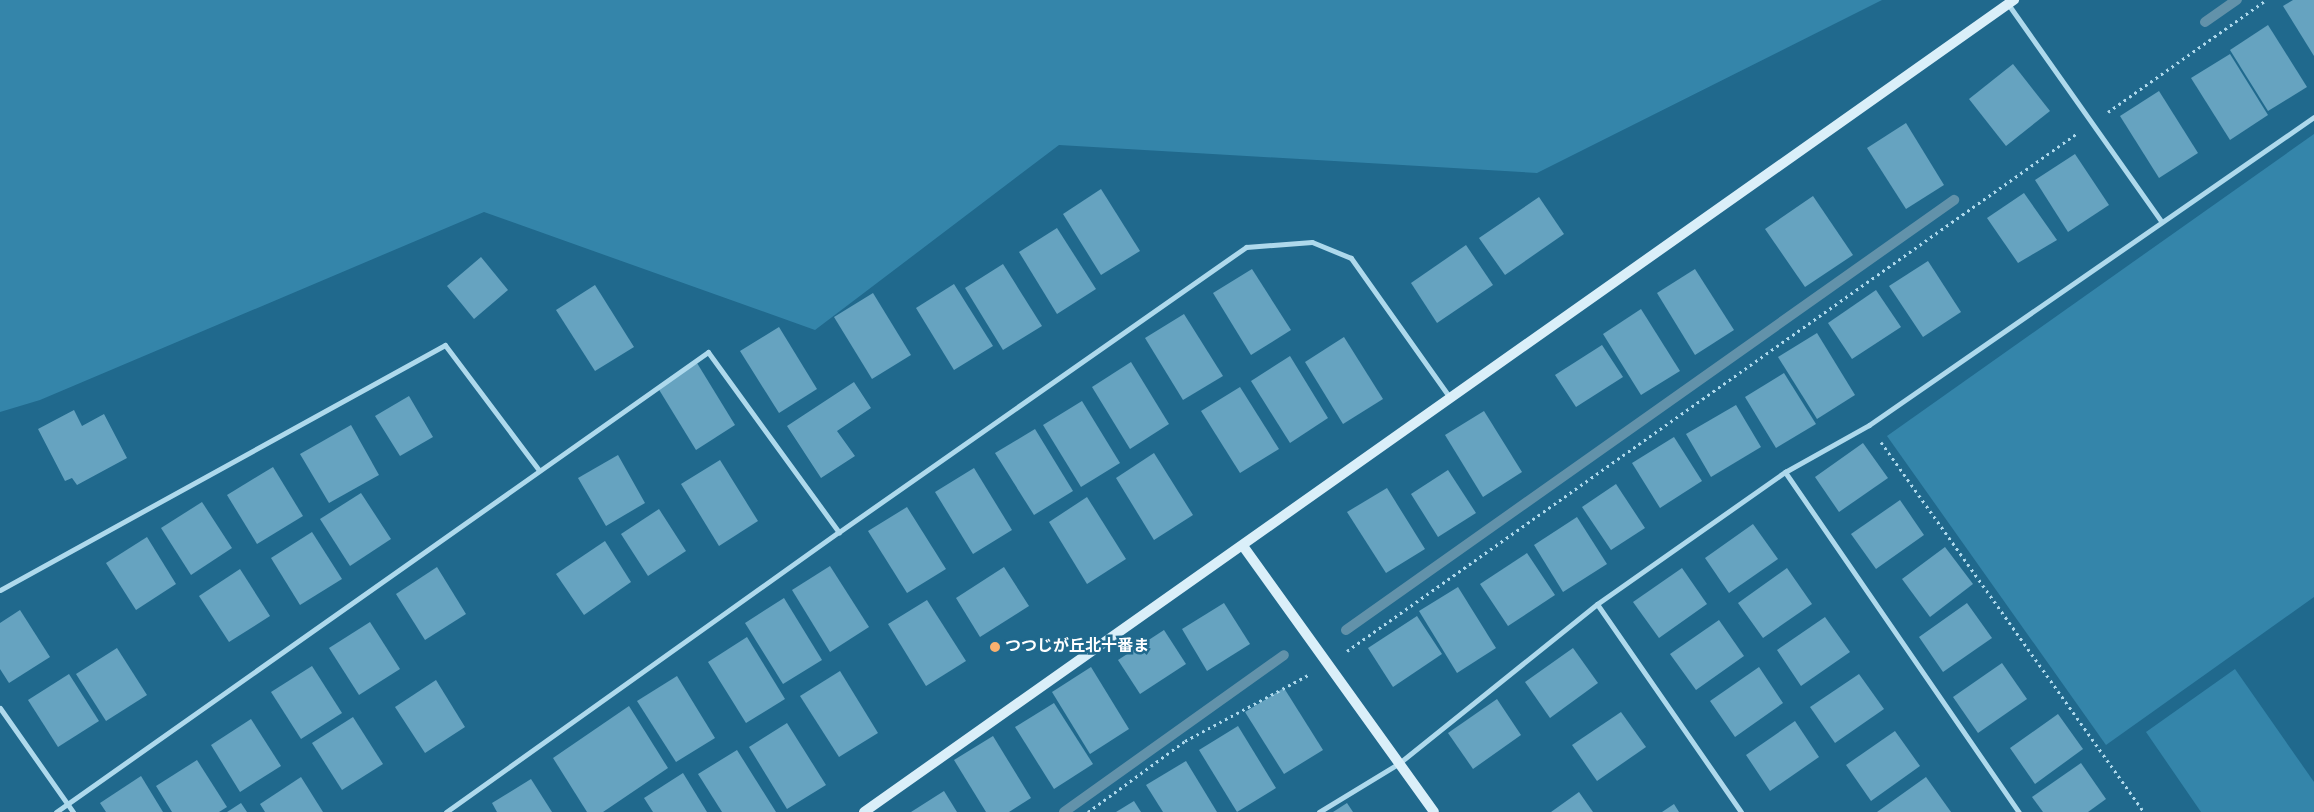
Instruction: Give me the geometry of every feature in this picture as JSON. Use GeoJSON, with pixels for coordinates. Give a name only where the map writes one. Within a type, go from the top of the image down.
{"type":"FeatureCollection","features":[{"type":"Feature","properties":{"kind":"street"},"geometry":{"type":"LineString","coordinates":[[864,812],[2011,2],[2161,222]]}},
{"type":"Feature","properties":{"kind":"street"},"geometry":{"type":"LineString","coordinates":[[1319,812],[1398,764],[1597,604],[1785,472],[1869,425],[2314,117]]}},
{"type":"Feature","properties":{"kind":"street"},"geometry":{"type":"LineString","coordinates":[[446,812],[839,532],[1246,247],[1312,242],[1351,258],[1450,398]]}},
{"type":"Feature","properties":{"kind":"street"},"geometry":{"type":"LineString","coordinates":[[0,590],[445,345],[539,470]]}},
{"type":"Feature","properties":{"kind":"street"},"geometry":{"type":"LineString","coordinates":[[56,812],[708,352],[839,532]]}},
{"type":"Feature","properties":{"kind":"street"},"geometry":{"type":"LineString","coordinates":[[1785,472],[2018,812]]}},
{"type":"Feature","properties":{"kind":"street"},"geometry":{"type":"LineString","coordinates":[[1243,546],[1330,664],[1398,764],[1434,812]]}},
{"type":"Feature","properties":{"kind":"street"},"geometry":{"type":"LineString","coordinates":[[1597,604],[1741,812]]}},
{"type":"Feature","properties":{"kind":"street"},"geometry":{"type":"LineString","coordinates":[[0,708],[73,812]]}},
{"type":"Feature","properties":{"kind":"path"},"geometry":{"type":"LineString","coordinates":[[1088,812],[1185,741],[1330,664],[2266,0]]}},
{"type":"Feature","properties":{"kind":"path"},"geometry":{"type":"LineString","coordinates":[[1869,425],[2144,812]]}},
{"type":"Feature","properties":{"kind":"shaded area"},"geometry":{"type":"Polygon","coordinates":[[[0,0],[1882,0],[1537,173],[1059,145],[815,330],[484,212],[40,400],[0,412],[0,0]]]}},
{"type":"Feature","properties":{"kind":"shaded area"},"geometry":{"type":"Polygon","coordinates":[[[2314,134],[2314,597],[2106,745],[1887,436],[2314,134]]]}},
{"type":"Feature","properties":{"kind":"shaded area"},"geometry":{"type":"Polygon","coordinates":[[[2235,669],[2314,782],[2314,812],[2201,812],[2146,732],[2235,669]]]}},
{"type":"Feature","properties":{"kind":"building"},"geometry":{"type":"Polygon","coordinates":[[[2293,0],[2314,0],[2314,56],[2283,6],[2293,0]]]}},
{"type":"Feature","properties":{"kind":"building"},"geometry":{"type":"Polygon","coordinates":[[[2268,25],[2307,87],[2268,111],[2230,50],[2268,25]]]}},
{"type":"Feature","properties":{"kind":"building"},"geometry":{"type":"Polygon","coordinates":[[[2230,54],[2268,115],[2230,140],[2191,78],[2230,54]]]}},
{"type":"Feature","properties":{"kind":"building"},"geometry":{"type":"Polygon","coordinates":[[[2013,64],[2050,111],[2006,146],[1969,99],[2013,64]]]}},
{"type":"Feature","properties":{"kind":"building"},"geometry":{"type":"Polygon","coordinates":[[[2159,91],[2198,153],[2159,178],[2120,116],[2159,91]]]}},
{"type":"Feature","properties":{"kind":"building"},"geometry":{"type":"Polygon","coordinates":[[[1906,123],[1944,185],[1906,209],[1867,148],[1906,123]]]}},
{"type":"Feature","properties":{"kind":"building"},"geometry":{"type":"Polygon","coordinates":[[[2075,154],[2109,205],[2068,232],[2035,180],[2075,154]]]}},
{"type":"Feature","properties":{"kind":"building"},"geometry":{"type":"Polygon","coordinates":[[[1101,189],[1140,251],[1101,275],[1063,214],[1101,189]]]}},
{"type":"Feature","properties":{"kind":"building"},"geometry":{"type":"Polygon","coordinates":[[[2024,193],[2057,240],[2018,263],[1987,218],[2024,193]]]}},
{"type":"Feature","properties":{"kind":"building"},"geometry":{"type":"Polygon","coordinates":[[[1813,196],[1853,255],[1805,287],[1765,229],[1813,196]]]}},
{"type":"Feature","properties":{"kind":"building"},"geometry":{"type":"Polygon","coordinates":[[[1539,197],[1564,234],[1505,275],[1479,238],[1539,197]]]}},
{"type":"Feature","properties":{"kind":"building"},"geometry":{"type":"Polygon","coordinates":[[[1057,228],[1096,289],[1057,314],[1019,252],[1057,228]]]}},
{"type":"Feature","properties":{"kind":"building"},"geometry":{"type":"Polygon","coordinates":[[[1466,245],[1493,285],[1437,323],[1411,283],[1466,245]]]}},
{"type":"Feature","properties":{"kind":"building"},"geometry":{"type":"Polygon","coordinates":[[[481,257],[508,290],[474,319],[447,286],[481,257]]]}},
{"type":"Feature","properties":{"kind":"building"},"geometry":{"type":"Polygon","coordinates":[[[1928,261],[1961,312],[1923,337],[1889,286],[1928,261]]]}},
{"type":"Feature","properties":{"kind":"building"},"geometry":{"type":"Polygon","coordinates":[[[1003,264],[1042,326],[1003,350],[965,288],[1003,264]]]}},
{"type":"Feature","properties":{"kind":"building"},"geometry":{"type":"Polygon","coordinates":[[[1252,269],[1291,330],[1251,355],[1213,293],[1252,269]]]}},
{"type":"Feature","properties":{"kind":"building"},"geometry":{"type":"Polygon","coordinates":[[[1695,269],[1734,330],[1695,355],[1657,293],[1695,269]]]}},
{"type":"Feature","properties":{"kind":"building"},"geometry":{"type":"Polygon","coordinates":[[[954,284],[993,346],[954,370],[916,308],[954,284]]]}},
{"type":"Feature","properties":{"kind":"building"},"geometry":{"type":"Polygon","coordinates":[[[595,285],[634,347],[595,371],[556,310],[595,285]]]}},
{"type":"Feature","properties":{"kind":"building"},"geometry":{"type":"Polygon","coordinates":[[[1876,290],[1901,327],[1852,359],[1828,323],[1876,290]]]}},
{"type":"Feature","properties":{"kind":"building"},"geometry":{"type":"Polygon","coordinates":[[[873,293],[911,355],[872,379],[834,317],[873,293]]]}},
{"type":"Feature","properties":{"kind":"building"},"geometry":{"type":"Polygon","coordinates":[[[1641,309],[1680,371],[1641,395],[1603,334],[1641,309]]]}},
{"type":"Feature","properties":{"kind":"building"},"geometry":{"type":"Polygon","coordinates":[[[1184,314],[1223,376],[1183,400],[1145,338],[1184,314]]]}},
{"type":"Feature","properties":{"kind":"building"},"geometry":{"type":"Polygon","coordinates":[[[779,327],[817,389],[779,413],[740,351],[779,327]]]}},
{"type":"Feature","properties":{"kind":"building"},"geometry":{"type":"Polygon","coordinates":[[[1817,333],[1855,395],[1817,419],[1778,357],[1817,333]]]}},
{"type":"Feature","properties":{"kind":"building"},"geometry":{"type":"Polygon","coordinates":[[[1344,337],[1383,399],[1343,424],[1305,362],[1344,337]]]}},
{"type":"Feature","properties":{"kind":"building"},"geometry":{"type":"Polygon","coordinates":[[[1602,345],[1623,377],[1576,407],[1555,375],[1602,345]]]}},
{"type":"Feature","properties":{"kind":"building"},"geometry":{"type":"Polygon","coordinates":[[[1290,356],[1328,418],[1290,443],[1251,381],[1290,356]]]}},
{"type":"Feature","properties":{"kind":"building"},"geometry":{"type":"Polygon","coordinates":[[[1131,362],[1169,424],[1130,449],[1092,387],[1131,362]]]}},
{"type":"Feature","properties":{"kind":"building"},"geometry":{"type":"Polygon","coordinates":[[[697,363],[735,425],[696,450],[658,388],[697,363]]]}},
{"type":"Feature","properties":{"kind":"building"},"geometry":{"type":"Polygon","coordinates":[[[1784,373],[1816,424],[1776,448],[1745,397],[1784,373]]]}},
{"type":"Feature","properties":{"kind":"building"},"geometry":{"type":"Polygon","coordinates":[[[854,382],[871,408],[837,431],[855,456],[821,478],[787,426],[854,382]]]}},
{"type":"Feature","properties":{"kind":"building"},"geometry":{"type":"Polygon","coordinates":[[[1240,387],[1279,449],[1240,473],[1201,411],[1240,387]]]}},
{"type":"Feature","properties":{"kind":"building"},"geometry":{"type":"Polygon","coordinates":[[[409,396],[433,437],[400,456],[375,416],[409,396]]]}},
{"type":"Feature","properties":{"kind":"building"},"geometry":{"type":"Polygon","coordinates":[[[1082,401],[1120,463],[1081,487],[1043,425],[1082,401]]]}},
{"type":"Feature","properties":{"kind":"building"},"geometry":{"type":"Polygon","coordinates":[[[1736,405],[1761,447],[1711,477],[1686,434],[1736,405]]]}},
{"type":"Feature","properties":{"kind":"building"},"geometry":{"type":"Polygon","coordinates":[[[74,410],[82,426],[104,414],[127,458],[77,485],[72,478],[65,481],[38,429],[74,410]]]}},
{"type":"Feature","properties":{"kind":"building"},"geometry":{"type":"Polygon","coordinates":[[[1484,411],[1522,472],[1483,497],[1445,435],[1484,411]]]}},
{"type":"Feature","properties":{"kind":"building"},"geometry":{"type":"Polygon","coordinates":[[[351,425],[379,475],[329,503],[300,454],[351,425]]]}},
{"type":"Feature","properties":{"kind":"building"},"geometry":{"type":"Polygon","coordinates":[[[1035,429],[1073,491],[1034,515],[995,453],[1035,429]]]}},
{"type":"Feature","properties":{"kind":"building"},"geometry":{"type":"Polygon","coordinates":[[[1674,437],[1702,481],[1660,508],[1632,463],[1674,437]]]}},
{"type":"Feature","properties":{"kind":"building"},"geometry":{"type":"Polygon","coordinates":[[[1863,443],[1888,478],[1839,512],[1815,477],[1863,443]]]}},
{"type":"Feature","properties":{"kind":"building"},"geometry":{"type":"Polygon","coordinates":[[[1154,453],[1193,515],[1154,540],[1116,478],[1154,453]]]}},
{"type":"Feature","properties":{"kind":"building"},"geometry":{"type":"Polygon","coordinates":[[[618,455],[645,503],[606,526],[578,478],[618,455]]]}},
{"type":"Feature","properties":{"kind":"building"},"geometry":{"type":"Polygon","coordinates":[[[720,460],[758,521],[719,546],[681,484],[720,460]]]}},
{"type":"Feature","properties":{"kind":"building"},"geometry":{"type":"Polygon","coordinates":[[[273,467],[303,516],[257,544],[227,495],[273,467]]]}},
{"type":"Feature","properties":{"kind":"building"},"geometry":{"type":"Polygon","coordinates":[[[974,468],[1012,530],[973,554],[935,492],[974,468]]]}},
{"type":"Feature","properties":{"kind":"building"},"geometry":{"type":"Polygon","coordinates":[[[1448,470],[1476,513],[1438,537],[1411,494],[1448,470]]]}},
{"type":"Feature","properties":{"kind":"building"},"geometry":{"type":"Polygon","coordinates":[[[1616,484],[1645,528],[1611,550],[1582,507],[1616,484]]]}},
{"type":"Feature","properties":{"kind":"building"},"geometry":{"type":"Polygon","coordinates":[[[1387,488],[1425,549],[1386,573],[1347,512],[1387,488]]]}},
{"type":"Feature","properties":{"kind":"building"},"geometry":{"type":"Polygon","coordinates":[[[361,493],[391,539],[350,566],[320,519],[361,493]]]}},
{"type":"Feature","properties":{"kind":"building"},"geometry":{"type":"Polygon","coordinates":[[[1087,497],[1126,559],[1087,584],[1049,522],[1087,497]]]}},
{"type":"Feature","properties":{"kind":"building"},"geometry":{"type":"Polygon","coordinates":[[[1900,500],[1924,535],[1876,569],[1851,534],[1900,500]]]}},
{"type":"Feature","properties":{"kind":"building"},"geometry":{"type":"Polygon","coordinates":[[[202,502],[232,548],[191,575],[161,528],[202,502]]]}},
{"type":"Feature","properties":{"kind":"building"},"geometry":{"type":"Polygon","coordinates":[[[907,507],[946,569],[907,593],[868,531],[907,507]]]}},
{"type":"Feature","properties":{"kind":"building"},"geometry":{"type":"Polygon","coordinates":[[[659,509],[686,551],[648,576],[621,534],[659,509]]]}},
{"type":"Feature","properties":{"kind":"building"},"geometry":{"type":"Polygon","coordinates":[[[1577,517],[1607,564],[1563,592],[1534,545],[1577,517]]]}},
{"type":"Feature","properties":{"kind":"building"},"geometry":{"type":"Polygon","coordinates":[[[1753,524],[1778,559],[1729,593],[1705,558],[1753,524]]]}},
{"type":"Feature","properties":{"kind":"building"},"geometry":{"type":"Polygon","coordinates":[[[312,532],[342,579],[300,605],[271,558],[312,532]]]}},
{"type":"Feature","properties":{"kind":"building"},"geometry":{"type":"Polygon","coordinates":[[[147,537],[176,584],[136,610],[106,563],[147,537]]]}},
{"type":"Feature","properties":{"kind":"building"},"geometry":{"type":"Polygon","coordinates":[[[605,541],[631,582],[584,615],[556,574],[605,541]]]}},
{"type":"Feature","properties":{"kind":"building"},"geometry":{"type":"Polygon","coordinates":[[[1945,547],[1973,584],[1930,617],[1902,579],[1945,547]]]}},
{"type":"Feature","properties":{"kind":"building"},"geometry":{"type":"Polygon","coordinates":[[[1527,553],[1555,595],[1508,626],[1480,584],[1527,553]]]}},
{"type":"Feature","properties":{"kind":"building"},"geometry":{"type":"Polygon","coordinates":[[[830,566],[869,627],[830,652],[792,590],[830,566]]]}},
{"type":"Feature","properties":{"kind":"building"},"geometry":{"type":"Polygon","coordinates":[[[437,567],[466,614],[425,640],[396,594],[437,567]]]}},
{"type":"Feature","properties":{"kind":"building"},"geometry":{"type":"Polygon","coordinates":[[[1004,567],[1029,606],[980,637],[956,598],[1004,567]]]}},
{"type":"Feature","properties":{"kind":"building"},"geometry":{"type":"Polygon","coordinates":[[[1682,568],[1707,604],[1659,638],[1633,602],[1682,568]]]}},
{"type":"Feature","properties":{"kind":"building"},"geometry":{"type":"Polygon","coordinates":[[[1787,568],[1812,604],[1763,638],[1738,603],[1787,568]]]}},
{"type":"Feature","properties":{"kind":"building"},"geometry":{"type":"Polygon","coordinates":[[[240,569],[270,616],[229,642],[199,596],[240,569]]]}},
{"type":"Feature","properties":{"kind":"building"},"geometry":{"type":"Polygon","coordinates":[[[1458,587],[1496,648],[1457,673],[1419,611],[1458,587]]]}},
{"type":"Feature","properties":{"kind":"building"},"geometry":{"type":"Polygon","coordinates":[[[784,598],[822,660],[783,684],[745,623],[784,598]]]}},
{"type":"Feature","properties":{"kind":"building"},"geometry":{"type":"Polygon","coordinates":[[[927,600],[966,661],[926,686],[888,624],[927,600]]]}},
{"type":"Feature","properties":{"kind":"building"},"geometry":{"type":"Polygon","coordinates":[[[1224,603],[1250,644],[1207,671],[1182,629],[1224,603]]]}},
{"type":"Feature","properties":{"kind":"building"},"geometry":{"type":"Polygon","coordinates":[[[1967,603],[1992,638],[1943,672],[1919,637],[1967,603]]]}},
{"type":"Feature","properties":{"kind":"building"},"geometry":{"type":"Polygon","coordinates":[[[20,610],[50,657],[9,683],[0,669],[0,623],[20,610]]]}},
{"type":"Feature","properties":{"kind":"building"},"geometry":{"type":"Polygon","coordinates":[[[1417,616],[1442,654],[1393,687],[1368,648],[1417,616]]]}},
{"type":"Feature","properties":{"kind":"building"},"geometry":{"type":"Polygon","coordinates":[[[1825,617],[1850,652],[1801,686],[1777,650],[1825,617]]]}},
{"type":"Feature","properties":{"kind":"building"},"geometry":{"type":"Polygon","coordinates":[[[1719,620],[1744,656],[1696,690],[1670,654],[1719,620]]]}},
{"type":"Feature","properties":{"kind":"building"},"geometry":{"type":"Polygon","coordinates":[[[370,622],[400,669],[359,695],[329,648],[370,622]]]}},
{"type":"Feature","properties":{"kind":"building"},"geometry":{"type":"Polygon","coordinates":[[[1164,630],[1186,664],[1140,694],[1118,660],[1164,630]]]}},
{"type":"Feature","properties":{"kind":"building"},"geometry":{"type":"Polygon","coordinates":[[[747,637],[785,699],[746,723],[708,662],[747,637]]]}},
{"type":"Feature","properties":{"kind":"building"},"geometry":{"type":"Polygon","coordinates":[[[117,648],[147,695],[106,721],[76,674],[117,648]]]}},
{"type":"Feature","properties":{"kind":"building"},"geometry":{"type":"Polygon","coordinates":[[[1573,648],[1598,683],[1550,718],[1525,682],[1573,648]]]}},
{"type":"Feature","properties":{"kind":"building"},"geometry":{"type":"Polygon","coordinates":[[[2002,663],[2027,699],[1978,733],[1953,697],[2002,663]]]}},
{"type":"Feature","properties":{"kind":"building"},"geometry":{"type":"Polygon","coordinates":[[[312,666],[342,713],[301,739],[271,692],[312,666]]]}},
{"type":"Feature","properties":{"kind":"building"},"geometry":{"type":"Polygon","coordinates":[[[1091,667],[1129,729],[1090,754],[1052,692],[1091,667]]]}},
{"type":"Feature","properties":{"kind":"building"},"geometry":{"type":"Polygon","coordinates":[[[1759,667],[1783,703],[1735,737],[1710,701],[1759,667]]]}},
{"type":"Feature","properties":{"kind":"building"},"geometry":{"type":"Polygon","coordinates":[[[840,671],[878,733],[839,757],[800,696],[840,671]]]}},
{"type":"Feature","properties":{"kind":"building"},"geometry":{"type":"Polygon","coordinates":[[[69,674],[99,721],[58,747],[28,700],[69,674]]]}},
{"type":"Feature","properties":{"kind":"building"},"geometry":{"type":"Polygon","coordinates":[[[1859,674],[1884,709],[1835,743],[1810,707],[1859,674]]]}},
{"type":"Feature","properties":{"kind":"building"},"geometry":{"type":"Polygon","coordinates":[[[677,676],[715,738],[676,762],[637,701],[677,676]]]}},
{"type":"Feature","properties":{"kind":"building"},"geometry":{"type":"Polygon","coordinates":[[[436,680],[465,727],[425,753],[395,707],[436,680]]]}},
{"type":"Feature","properties":{"kind":"building"},"geometry":{"type":"Polygon","coordinates":[[[1284,688],[1323,750],[1284,774],[1245,712],[1284,688]]]}},
{"type":"Feature","properties":{"kind":"building"},"geometry":{"type":"Polygon","coordinates":[[[1497,699],[1521,735],[1473,769],[1448,733],[1497,699]]]}},
{"type":"Feature","properties":{"kind":"building"},"geometry":{"type":"Polygon","coordinates":[[[1054,703],[1093,764],[1054,789],[1015,727],[1054,703]]]}},
{"type":"Feature","properties":{"kind":"building"},"geometry":{"type":"Polygon","coordinates":[[[629,706],[668,768],[603,812],[587,812],[553,758],[629,706]]]}},
{"type":"Feature","properties":{"kind":"building"},"geometry":{"type":"Polygon","coordinates":[[[1621,712],[1646,747],[1597,781],[1572,745],[1621,712]]]}},
{"type":"Feature","properties":{"kind":"building"},"geometry":{"type":"Polygon","coordinates":[[[2058,714],[2083,749],[2035,784],[2010,748],[2058,714]]]}},
{"type":"Feature","properties":{"kind":"building"},"geometry":{"type":"Polygon","coordinates":[[[353,717],[383,764],[342,790],[312,743],[353,717]]]}},
{"type":"Feature","properties":{"kind":"building"},"geometry":{"type":"Polygon","coordinates":[[[251,719],[281,766],[240,792],[211,745],[251,719]]]}},
{"type":"Feature","properties":{"kind":"building"},"geometry":{"type":"Polygon","coordinates":[[[1795,721],[1819,757],[1770,791],[1746,755],[1795,721]]]}},
{"type":"Feature","properties":{"kind":"building"},"geometry":{"type":"Polygon","coordinates":[[[787,723],[826,785],[787,809],[749,747],[787,723]]]}},
{"type":"Feature","properties":{"kind":"building"},"geometry":{"type":"Polygon","coordinates":[[[1238,726],[1276,788],[1237,812],[1199,750],[1238,726]]]}},
{"type":"Feature","properties":{"kind":"building"},"geometry":{"type":"Polygon","coordinates":[[[1895,731],[1920,766],[1871,801],[1846,765],[1895,731]]]}},
{"type":"Feature","properties":{"kind":"building"},"geometry":{"type":"Polygon","coordinates":[[[993,736],[1031,798],[1009,812],[986,812],[954,760],[993,736]]]}},
{"type":"Feature","properties":{"kind":"building"},"geometry":{"type":"Polygon","coordinates":[[[737,750],[776,812],[722,812],[698,774],[737,750]]]}},
{"type":"Feature","properties":{"kind":"building"},"geometry":{"type":"Polygon","coordinates":[[[197,760],[227,807],[219,812],[172,812],[156,786],[197,760]]]}},
{"type":"Feature","properties":{"kind":"building"},"geometry":{"type":"Polygon","coordinates":[[[1186,761],[1217,812],[1163,812],[1146,785],[1186,761]]]}},
{"type":"Feature","properties":{"kind":"building"},"geometry":{"type":"Polygon","coordinates":[[[2081,763],[2106,799],[2088,812],[2043,812],[2032,797],[2081,763]]]}},
{"type":"Feature","properties":{"kind":"building"},"geometry":{"type":"Polygon","coordinates":[[[683,773],[707,812],[653,812],[644,798],[683,773]]]}},
{"type":"Feature","properties":{"kind":"building"},"geometry":{"type":"Polygon","coordinates":[[[141,776],[163,812],[106,812],[100,803],[141,776]]]}},
{"type":"Feature","properties":{"kind":"building"},"geometry":{"type":"Polygon","coordinates":[[[301,777],[323,812],[265,812],[260,804],[301,777]]]}},
{"type":"Feature","properties":{"kind":"building"},"geometry":{"type":"Polygon","coordinates":[[[1926,777],[1951,812],[1877,812],[1926,777]]]}},
{"type":"Feature","properties":{"kind":"building"},"geometry":{"type":"Polygon","coordinates":[[[531,779],[552,812],[497,812],[492,803],[531,779]]]}},
{"type":"Feature","properties":{"kind":"building"},"geometry":{"type":"Polygon","coordinates":[[[944,791],[957,812],[911,812],[944,791]]]}},
{"type":"Feature","properties":{"kind":"building"},"geometry":{"type":"Polygon","coordinates":[[[1579,792],[1593,812],[1551,812],[1579,792]]]}},
{"type":"Feature","properties":{"kind":"building"},"geometry":{"type":"Polygon","coordinates":[[[1134,801],[1141,812],[1116,812],[1134,801]]]}},
{"type":"Feature","properties":{"kind":"building"},"geometry":{"type":"Polygon","coordinates":[[[241,803],[247,812],[227,812],[241,803]]]}},
{"type":"Feature","properties":{"kind":"building"},"geometry":{"type":"Polygon","coordinates":[[[1347,803],[1353,812],[1333,812],[1347,803]]]}},
{"type":"Feature","properties":{"kind":"building"},"geometry":{"type":"Polygon","coordinates":[[[1674,804],[1679,812],[1662,812],[1674,804]]]}},
{"type":"Feature","properties":{"kind":"waterway"},"geometry":{"type":"LineString","coordinates":[[2205,22],[2237,0]]}},
{"type":"Feature","properties":{"kind":"waterway"},"geometry":{"type":"LineString","coordinates":[[1346,630],[1954,200]]}},
{"type":"Feature","properties":{"kind":"waterway"},"geometry":{"type":"LineString","coordinates":[[1064,812],[1284,655]]}},
{"type":"Feature","properties":{"kind":"place","name":"つつじが丘北十番ま"},"geometry":{"type":"Point","coordinates":[995,647]}}]}
